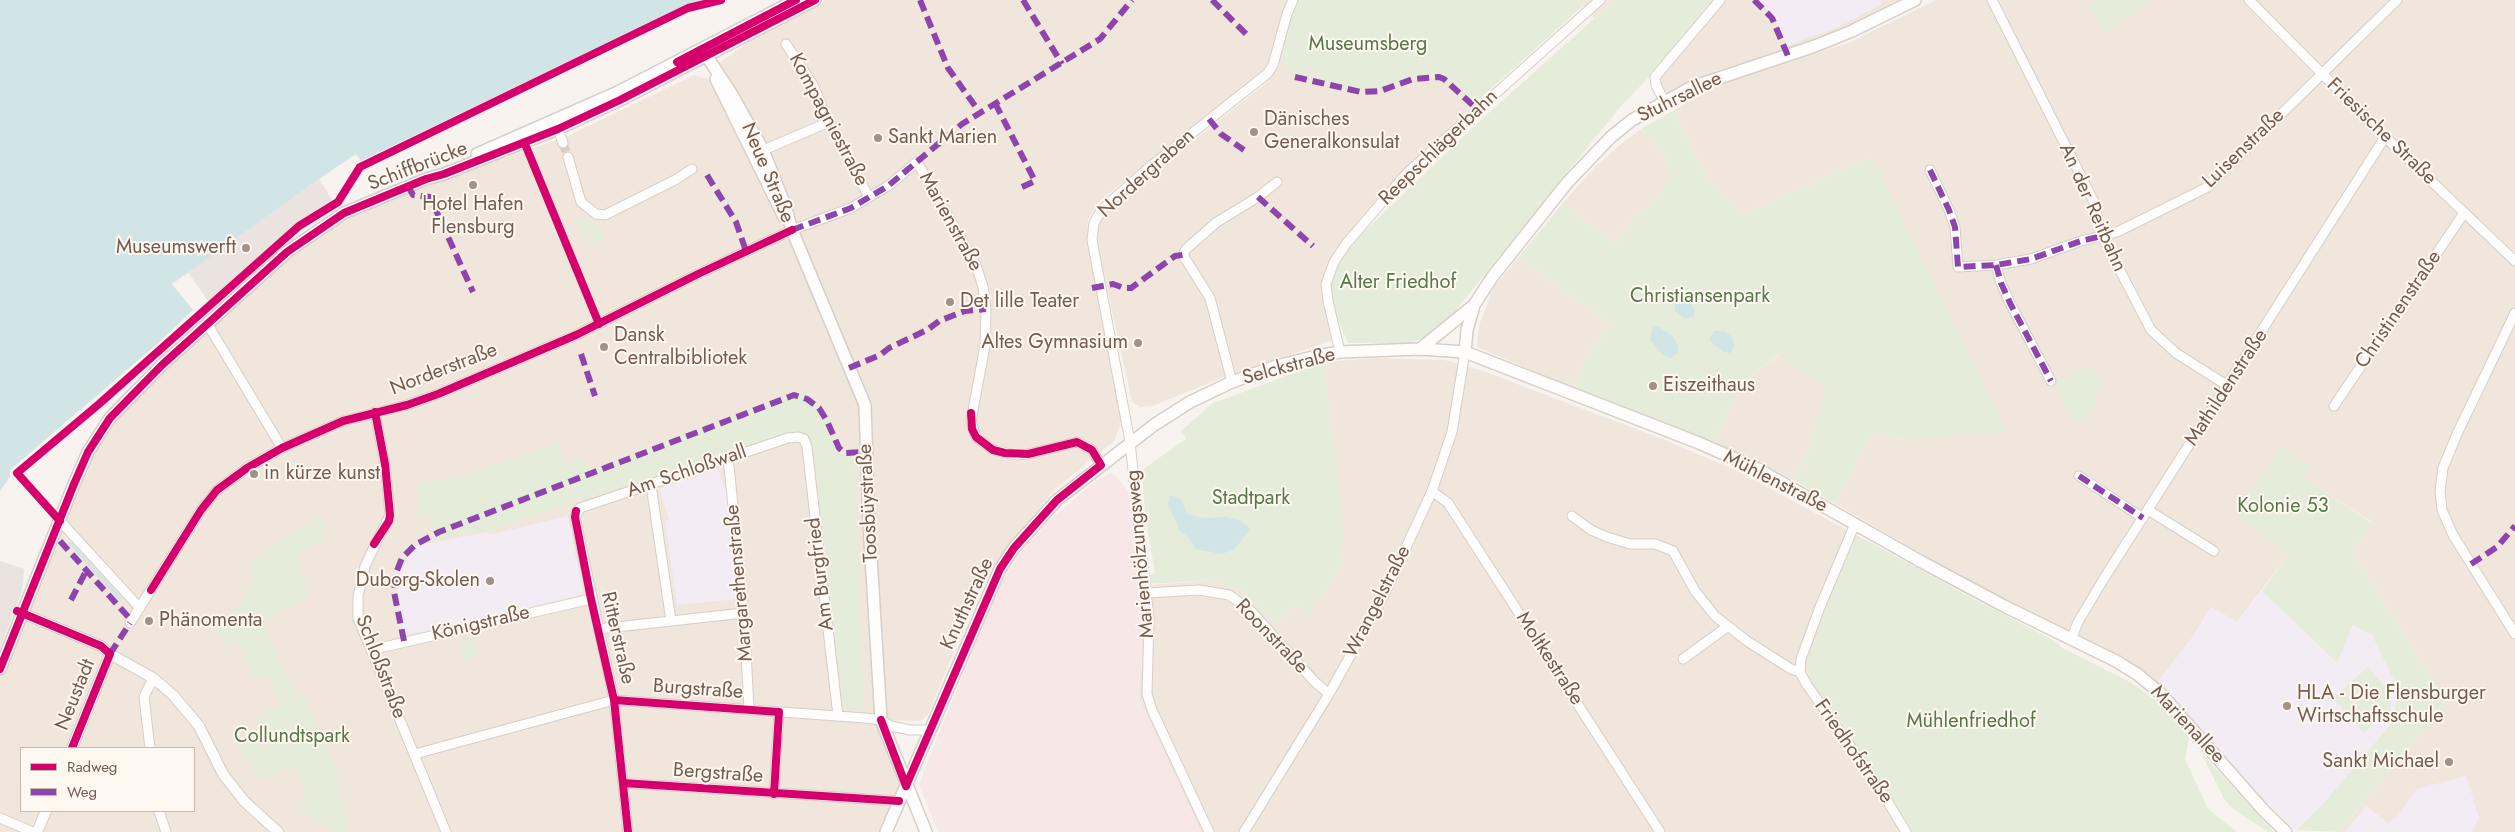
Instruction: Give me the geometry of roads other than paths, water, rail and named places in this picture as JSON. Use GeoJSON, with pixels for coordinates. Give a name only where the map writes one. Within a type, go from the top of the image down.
{"type":"FeatureCollection","features":[{"type":"Feature","properties":{"kind":"main road","name":"Schiffbrücke"},"geometry":{"type":"LineString","coordinates":[[0,669],[88,452],[110,418],[128,397],[286,252],[313,232],[344,213],[426,179],[444,174],[558,129],[704,53],[796,0]]}},
{"type":"Feature","properties":{"kind":"main road","name":"Schiffbrücke"},"geometry":{"type":"LineString","coordinates":[[426,179],[442,169],[618,92],[815,0]]}},
{"type":"Feature","properties":{"kind":"main road","name":"Stuhrsallee"},"geometry":{"type":"LineString","coordinates":[[1465,352],[1467,330],[1474,305],[1499,268],[1593,155],[1632,120],[1664,100],[1721,75],[1824,42],[1915,0]]}},
{"type":"Feature","properties":{"kind":"main road","name":"Neue Straße"},"geometry":{"type":"LineString","coordinates":[[704,53],[723,96],[758,152],[785,205],[792,230]]}},
{"type":"Feature","properties":{"kind":"main road","name":"Toosbüystraße"},"geometry":{"type":"LineString","coordinates":[[792,230],[865,405],[868,514],[881,720],[926,832]]}},
{"type":"Feature","properties":{"kind":"main road"},"geometry":{"type":"LineString","coordinates":[[1420,350],[1474,305]]}},
{"type":"Feature","properties":{"kind":"main road","name":"Selckstraße"},"geometry":{"type":"LineString","coordinates":[[1130,442],[1190,402],[1232,382],[1276,366],[1340,352],[1420,350],[1465,352]]}},
{"type":"Feature","properties":{"kind":"main road","name":"Mühlenstraße"},"geometry":{"type":"LineString","coordinates":[[1465,352],[1756,468],[1920,561],[2071,640]]}},
{"type":"Feature","properties":{"kind":"main road","name":"Knuthstraße"},"geometry":{"type":"LineString","coordinates":[[886,832],[1000,569],[1014,548],[1056,500],[1130,442]]}},
{"type":"Feature","properties":{"kind":"main road","name":"Marienallee"},"geometry":{"type":"LineString","coordinates":[[2071,640],[2116,661],[2137,674],[2160,693],[2265,812],[2286,832]]}},
{"type":"Feature","properties":{"kind":"street","name":"Nordergraben"},"geometry":{"type":"LineString","coordinates":[[1130,442],[1094,256],[1092,240],[1094,223],[1101,210],[1146,170],[1268,73],[1273,65],[1287,14],[1293,0]]}},
{"type":"Feature","properties":{"kind":"street"},"geometry":{"type":"LineString","coordinates":[[1586,0],[1592,8]]}},
{"type":"Feature","properties":{"kind":"street","name":"Reepschlägerbahn"},"geometry":{"type":"LineString","coordinates":[[1340,352],[1326,284],[1334,262],[1346,244],[1407,174],[1600,0]]}},
{"type":"Feature","properties":{"kind":"street"},"geometry":{"type":"LineString","coordinates":[[1664,100],[1656,85],[1655,77],[1720,0]]}},
{"type":"Feature","properties":{"kind":"street","name":"An der Reitbahn"},"geometry":{"type":"LineString","coordinates":[[1992,0],[2094,202],[2102,236],[2151,330],[2176,353],[2228,386]]}},
{"type":"Feature","properties":{"kind":"street","name":"Luisenstraße"},"geometry":{"type":"LineString","coordinates":[[1930,170],[1950,210],[1955,227],[1958,267],[1996,266],[2046,255],[2081,241],[2132,227],[2206,188],[2397,0]]}},
{"type":"Feature","properties":{"kind":"street","name":"Friesische Straße"},"geometry":{"type":"LineString","coordinates":[[2255,2],[2321,73],[2515,262]]}},
{"type":"Feature","properties":{"kind":"street","name":"Kompagniestraße"},"geometry":{"type":"LineString","coordinates":[[786,44],[813,86],[829,122],[869,197]]}},
{"type":"Feature","properties":{"kind":"street"},"geometry":{"type":"LineString","coordinates":[[758,152],[829,122]]}},
{"type":"Feature","properties":{"kind":"street"},"geometry":{"type":"LineString","coordinates":[[558,129],[563,143]]}},
{"type":"Feature","properties":{"kind":"street","name":"Mathildenstraße"},"geometry":{"type":"LineString","coordinates":[[2071,640],[2078,622],[2145,514],[2385,137]]}},
{"type":"Feature","properties":{"kind":"street"},"geometry":{"type":"LineString","coordinates":[[568,157],[581,202],[596,214],[605,215],[675,180],[692,169]]}},
{"type":"Feature","properties":{"kind":"street","name":"Norderstraße"},"geometry":{"type":"LineString","coordinates":[[130,623],[201,510],[217,490],[247,468],[282,448],[343,421],[407,405],[438,394],[576,335],[698,274],[792,230],[851,208],[888,186],[917,162]]}},
{"type":"Feature","properties":{"kind":"street","name":"Marienstraße"},"geometry":{"type":"LineString","coordinates":[[917,162],[976,265],[983,287],[986,309],[983,367],[971,413],[972,429],[976,437],[993,450],[1016,455],[1028,454],[1077,442],[1092,450],[1101,465]]}},
{"type":"Feature","properties":{"kind":"street"},"geometry":{"type":"LineString","coordinates":[[1232,382],[1210,298],[1183,255],[1186,248],[1217,222],[1258,197],[1277,182]]}},
{"type":"Feature","properties":{"kind":"street","name":"Christinenstraße"},"geometry":{"type":"LineString","coordinates":[[2334,406],[2464,213]]}},
{"type":"Feature","properties":{"kind":"street"},"geometry":{"type":"LineString","coordinates":[[1996,266],[2004,290],[2051,381]]}},
{"type":"Feature","properties":{"kind":"street"},"geometry":{"type":"LineString","coordinates":[[2515,313],[2457,434],[2444,468],[2440,491],[2442,510],[2453,535],[2515,634]]}},
{"type":"Feature","properties":{"kind":"street"},"geometry":{"type":"LineString","coordinates":[[208,325],[282,448]]}},
{"type":"Feature","properties":{"kind":"street","name":"Wrangelstraße"},"geometry":{"type":"LineString","coordinates":[[1244,832],[1329,694],[1385,593],[1432,491],[1452,432],[1465,352]]}},
{"type":"Feature","properties":{"kind":"street","name":"Schloßstraße"},"geometry":{"type":"LineString","coordinates":[[375,412],[385,464],[389,521],[374,544],[365,566],[357,608],[359,624],[446,832]]}},
{"type":"Feature","properties":{"kind":"street","name":"Am Schloßwall"},"geometry":{"type":"LineString","coordinates":[[576,512],[580,508],[728,457],[798,437]]}},
{"type":"Feature","properties":{"kind":"street","name":"Am Burgfried"},"geometry":{"type":"LineString","coordinates":[[798,437],[804,439],[807,447],[838,716]]}},
{"type":"Feature","properties":{"kind":"street","name":"Marienhölzungsweg"},"geometry":{"type":"LineString","coordinates":[[1130,442],[1147,592],[1150,646],[1146,677],[1147,694],[1152,710],[1209,832]]}},
{"type":"Feature","properties":{"kind":"street","name":"Margarethenstraße"},"geometry":{"type":"LineString","coordinates":[[728,457],[744,613],[749,709]]}},
{"type":"Feature","properties":{"kind":"street"},"geometry":{"type":"LineString","coordinates":[[2079,476],[2214,551]]}},
{"type":"Feature","properties":{"kind":"street"},"geometry":{"type":"LineString","coordinates":[[651,485],[671,621]]}},
{"type":"Feature","properties":{"kind":"street","name":"Moltkestraße"},"geometry":{"type":"LineString","coordinates":[[1432,491],[1448,503],[1660,832]]}},
{"type":"Feature","properties":{"kind":"street","name":"Ritterstraße"},"geometry":{"type":"LineString","coordinates":[[576,512],[575,517],[591,599],[614,700],[628,832]]}},
{"type":"Feature","properties":{"kind":"street"},"geometry":{"type":"LineString","coordinates":[[1572,516],[1591,530],[1607,537],[1630,544],[1655,544],[1673,550],[1704,603],[1727,627],[1781,663],[1800,672],[1801,659],[1820,607],[1855,524]]}},
{"type":"Feature","properties":{"kind":"street"},"geometry":{"type":"LineString","coordinates":[[60,521],[140,608]]}},
{"type":"Feature","properties":{"kind":"street","name":"Roonstraße"},"geometry":{"type":"LineString","coordinates":[[1147,592],[1199,590],[1229,595],[1250,610],[1315,682],[1329,694]]}},
{"type":"Feature","properties":{"kind":"street","name":"Königstraße"},"geometry":{"type":"LineString","coordinates":[[371,650],[591,599]]}},
{"type":"Feature","properties":{"kind":"street"},"geometry":{"type":"LineString","coordinates":[[22,613],[101,646],[110,654],[153,678],[186,708],[199,726],[223,774],[244,801],[278,832]]}},
{"type":"Feature","properties":{"kind":"street"},"geometry":{"type":"LineString","coordinates":[[598,629],[744,613]]}},
{"type":"Feature","properties":{"kind":"street"},"geometry":{"type":"LineString","coordinates":[[1683,659],[1727,627]]}},
{"type":"Feature","properties":{"kind":"street","name":"Neustadt"},"geometry":{"type":"LineString","coordinates":[[72,747],[110,654]]}},
{"type":"Feature","properties":{"kind":"street","name":"Friedhofstraße"},"geometry":{"type":"LineString","coordinates":[[1800,672],[1806,685],[1877,784],[1906,832]]}},
{"type":"Feature","properties":{"kind":"street"},"geometry":{"type":"LineString","coordinates":[[150,747],[144,697],[153,678]]}},
{"type":"Feature","properties":{"kind":"street","name":"Burgstraße"},"geometry":{"type":"LineString","coordinates":[[415,754],[614,700],[881,720],[891,726],[910,730],[929,730]]}},
{"type":"Feature","properties":{"kind":"street"},"geometry":{"type":"LineString","coordinates":[[774,794],[780,712]]}},
{"type":"Feature","properties":{"kind":"street","name":"Bergstraße"},"geometry":{"type":"LineString","coordinates":[[624,783],[899,801]]}},
{"type":"Feature","properties":{"kind":"street"},"geometry":{"type":"LineString","coordinates":[[38,832],[46,812]]}},
{"type":"Feature","properties":{"kind":"street"},"geometry":{"type":"LineString","coordinates":[[158,812],[166,832]]}},
{"type":"Feature","properties":{"kind":"street"},"geometry":{"type":"LineString","coordinates":[[0,818],[33,832]]}},
{"type":"Feature","properties":{"kind":"tunnel"},"geometry":{"type":"LineString","coordinates":[[563,143],[568,157]]}},
{"type":"Feature","properties":{"kind":"place","name":"Dänisches Generalkonsulat"},"geometry":{"type":"Point","coordinates":[1254,132]}},
{"type":"Feature","properties":{"kind":"place","name":"Sankt Marien"},"geometry":{"type":"Point","coordinates":[878,138]}},
{"type":"Feature","properties":{"kind":"place","name":"Hotel Hafen Flensburg"},"geometry":{"type":"Point","coordinates":[473,185]}},
{"type":"Feature","properties":{"kind":"place","name":"Museumswerft"},"geometry":{"type":"Point","coordinates":[246,248]}},
{"type":"Feature","properties":{"kind":"place","name":"Det lille Teater"},"geometry":{"type":"Point","coordinates":[950,302]}},
{"type":"Feature","properties":{"kind":"place","name":"Altes Gymnasium"},"geometry":{"type":"Point","coordinates":[1138,343]}},
{"type":"Feature","properties":{"kind":"place","name":"Dansk Centralbibliotek"},"geometry":{"type":"Point","coordinates":[604,347]}},
{"type":"Feature","properties":{"kind":"place","name":"Eiszeithaus"},"geometry":{"type":"Point","coordinates":[1653,386]}},
{"type":"Feature","properties":{"kind":"place","name":"in kürze kunst"},"geometry":{"type":"Point","coordinates":[254,474]}},
{"type":"Feature","properties":{"kind":"place","name":"Duborg-Skolen"},"geometry":{"type":"Point","coordinates":[490,581]}},
{"type":"Feature","properties":{"kind":"place","name":"Phänomenta"},"geometry":{"type":"Point","coordinates":[149,621]}},
{"type":"Feature","properties":{"kind":"place","name":"HLA - Die Flensburger Wirtschaftsschule"},"geometry":{"type":"Point","coordinates":[2287,706]}},
{"type":"Feature","properties":{"kind":"place","name":"Sankt Michael"},"geometry":{"type":"Point","coordinates":[2449,762]}},
{"type":"Feature","properties":{"kind":"park label","name":"Museumsberg"},"geometry":{"type":"Point","coordinates":[1368,45]}},
{"type":"Feature","properties":{"kind":"park label","name":"Alter Friedhof"},"geometry":{"type":"Point","coordinates":[1398,283]}},
{"type":"Feature","properties":{"kind":"park label","name":"Christiansenpark"},"geometry":{"type":"Point","coordinates":[1700,297]}},
{"type":"Feature","properties":{"kind":"park label","name":"Stadtpark"},"geometry":{"type":"Point","coordinates":[1251,499]}},
{"type":"Feature","properties":{"kind":"park label","name":"Kolonie 53"},"geometry":{"type":"Point","coordinates":[2283,507]}},
{"type":"Feature","properties":{"kind":"park label","name":"Mühlenfriedhof"},"geometry":{"type":"Point","coordinates":[1971,722]}},
{"type":"Feature","properties":{"kind":"park label","name":"Collundtspark"},"geometry":{"type":"Point","coordinates":[292,737]}}]}
